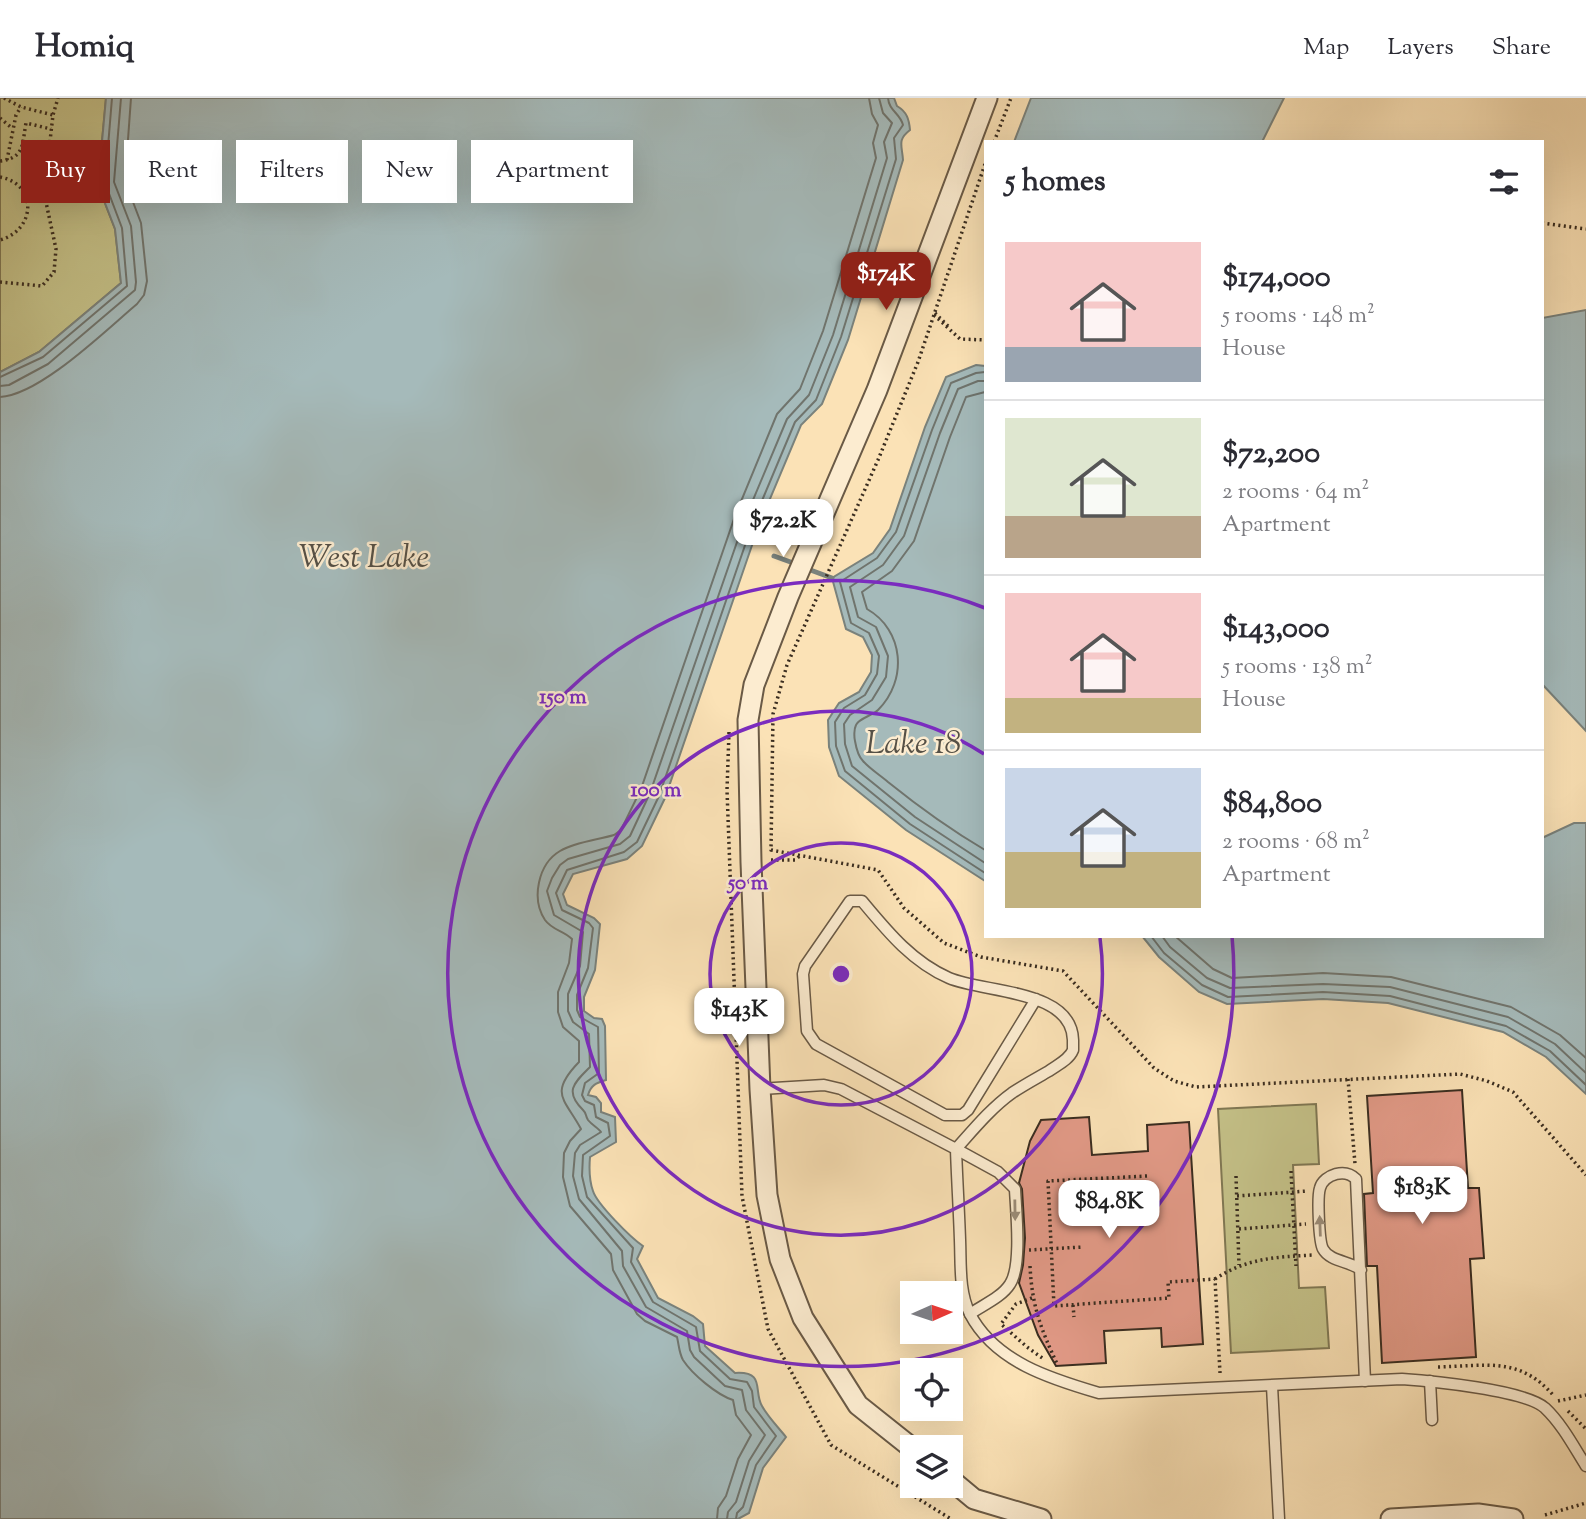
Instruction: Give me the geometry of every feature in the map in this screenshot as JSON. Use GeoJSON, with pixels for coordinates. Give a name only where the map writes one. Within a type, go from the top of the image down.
{"type":"FeatureCollection","features":[{"type":"Feature","properties":{"kind":"street"},"geometry":{"type":"LineString","coordinates":[[900,1438],[858,1405],[803,1318],[780,1259],[767,1195],[760,1089],[748,720],[754,685],[788,597],[877,390],[987,98]]}},
{"type":"Feature","properties":{"kind":"street"},"geometry":{"type":"LineString","coordinates":[[963,1490],[974,1499],[1041,1519]]}},
{"type":"Feature","properties":{"kind":"street"},"geometry":{"type":"LineString","coordinates":[[1391,1519],[1478,1514],[1513,1519]]}},
{"type":"Feature","properties":{"kind":"lane"},"geometry":{"type":"LineString","coordinates":[[1036,999],[968,1110],[962,1115],[945,1115],[816,1044],[807,1031],[803,974],[805,966],[850,901],[856,900],[862,901],[902,948],[949,978],[1036,999],[1066,1016],[1073,1032],[1073,1049],[1064,1061],[1010,1094],[956,1149],[962,1289],[970,1314],[987,1339],[1021,1364],[1065,1383],[1099,1393],[1364,1381],[1430,1381],[1527,1398],[1544,1407],[1586,1466]]}},
{"type":"Feature","properties":{"kind":"lane"},"geometry":{"type":"LineString","coordinates":[[760,1089],[824,1086],[841,1089],[998,1172],[1015,1189],[1016,1264],[1013,1280],[1003,1292],[970,1314]]}},
{"type":"Feature","properties":{"kind":"lane"},"geometry":{"type":"LineString","coordinates":[[1361,1270],[1327,1254],[1321,1245],[1319,1190],[1325,1180],[1335,1174],[1346,1173],[1356,1178],[1361,1270],[1364,1381]]}},
{"type":"Feature","properties":{"kind":"lane"},"geometry":{"type":"LineString","coordinates":[[1430,1381],[1432,1420]]}},
{"type":"Feature","properties":{"kind":"lane"},"geometry":{"type":"LineString","coordinates":[[1272,1386],[1279,1519]]}},
{"type":"Feature","properties":{"kind":"path"},"geometry":{"type":"LineString","coordinates":[[4,98],[21,107],[53,115]]}},
{"type":"Feature","properties":{"kind":"path"},"geometry":{"type":"LineString","coordinates":[[0,282],[41,286],[54,272],[55,249],[44,193],[53,115],[58,98]]}},
{"type":"Feature","properties":{"kind":"path"},"geometry":{"type":"LineString","coordinates":[[995,140],[1011,98]]}},
{"type":"Feature","properties":{"kind":"path"},"geometry":{"type":"LineString","coordinates":[[7,160],[16,115],[21,107]]}},
{"type":"Feature","properties":{"kind":"path"},"geometry":{"type":"LineString","coordinates":[[16,115],[26,123],[52,129]]}},
{"type":"Feature","properties":{"kind":"path"},"geometry":{"type":"LineString","coordinates":[[0,118],[13,128]]}},
{"type":"Feature","properties":{"kind":"path"},"geometry":{"type":"LineString","coordinates":[[0,161],[13,159],[20,153],[26,123]]}},
{"type":"Feature","properties":{"kind":"path"},"geometry":{"type":"LineString","coordinates":[[984,167],[934,314],[883,448],[787,665],[772,714],[771,850],[878,870],[904,908],[944,943],[981,957],[1063,971],[1154,1069],[1174,1081],[1196,1087],[1460,1074],[1513,1092],[1586,1175]]}},
{"type":"Feature","properties":{"kind":"path"},"geometry":{"type":"LineString","coordinates":[[0,177],[14,182],[22,190],[27,199],[28,210],[26,221],[20,230],[0,240]]}},
{"type":"Feature","properties":{"kind":"path"},"geometry":{"type":"LineString","coordinates":[[1544,223],[1586,229]]}},
{"type":"Feature","properties":{"kind":"path"},"geometry":{"type":"LineString","coordinates":[[934,314],[960,339],[984,340]]}},
{"type":"Feature","properties":{"kind":"path"},"geometry":{"type":"LineString","coordinates":[[771,860],[795,860],[801,855]]}},
{"type":"Feature","properties":{"kind":"path"},"geometry":{"type":"LineString","coordinates":[[1348,1079],[1356,1178]]}},
{"type":"Feature","properties":{"kind":"path"},"geometry":{"type":"LineString","coordinates":[[1290,1171],[1296,1266]]}},
{"type":"Feature","properties":{"kind":"path"},"geometry":{"type":"LineString","coordinates":[[1146,1175],[1048,1181],[1054,1306],[1169,1298],[1168,1282],[1199,1281]]}},
{"type":"Feature","properties":{"kind":"path"},"geometry":{"type":"LineString","coordinates":[[1236,1176],[1239,1265]]}},
{"type":"Feature","properties":{"kind":"path"},"geometry":{"type":"LineString","coordinates":[[1237,1196],[1292,1192]]}},
{"type":"Feature","properties":{"kind":"path"},"geometry":{"type":"LineString","coordinates":[[1239,1229],[1293,1225]]}},
{"type":"Feature","properties":{"kind":"path"},"geometry":{"type":"LineString","coordinates":[[1050,1248],[1083,1247]]}},
{"type":"Feature","properties":{"kind":"path"},"geometry":{"type":"LineString","coordinates":[[1029,1250],[1032,1297],[1039,1323],[1060,1372],[1001,1324],[1016,1304],[1032,1297]]}},
{"type":"Feature","properties":{"kind":"path"},"geometry":{"type":"LineString","coordinates":[[1215,1279],[1248,1261],[1327,1254]]}},
{"type":"Feature","properties":{"kind":"path"},"geometry":{"type":"LineString","coordinates":[[1097,1303],[1098,1310]]}},
{"type":"Feature","properties":{"kind":"path"},"geometry":{"type":"LineString","coordinates":[[1073,1305],[1074,1317]]}},
{"type":"Feature","properties":{"kind":"path"},"geometry":{"type":"LineString","coordinates":[[1558,1401],[1586,1395]]}},
{"type":"Feature","properties":{"kind":"path"},"geometry":{"type":"LineString","coordinates":[[1545,1515],[1586,1503]]}},
{"type":"Feature","properties":{"kind":"shaded area"},"geometry":{"type":"Polygon","coordinates":[[[0,98],[106,98],[102,140],[21,140],[21,203],[105,203],[115,229],[121,283],[39,352],[0,372],[0,98]]]}},
{"type":"Feature","properties":{"kind":"shaded area"},"geometry":{"type":"Polygon","coordinates":[[[1316,1104],[1319,1164],[1293,1165],[1299,1288],[1325,1287],[1329,1348],[1231,1353],[1218,1109],[1316,1104]]]}},
{"type":"Feature","properties":{"kind":"water","name":"West Lake"},"geometry":{"type":"Polygon","coordinates":[[[106,98],[894,98],[897,106],[907,116],[910,130],[902,140],[903,160],[848,340],[822,404],[801,425],[759,525],[665,798],[642,846],[627,859],[573,874],[563,894],[567,905],[594,918],[600,924],[595,970],[584,997],[584,1011],[594,1018],[602,1019],[605,1026],[606,1080],[594,1085],[588,1095],[596,1097],[601,1103],[601,1112],[615,1117],[616,1142],[590,1157],[593,1191],[615,1220],[643,1246],[637,1259],[658,1298],[703,1324],[705,1346],[735,1373],[745,1373],[755,1379],[762,1406],[786,1437],[763,1468],[749,1513],[738,1519],[0,1519],[0,372],[39,352],[121,283],[115,229],[105,203],[110,203],[110,140],[102,140],[106,98]]]}},
{"type":"Feature","properties":{"kind":"water"},"geometry":{"type":"Polygon","coordinates":[[[1031,98],[1284,98],[1263,140],[1015,140],[1031,98]]]}},
{"type":"Feature","properties":{"kind":"water"},"geometry":{"type":"Polygon","coordinates":[[[1586,310],[1586,731],[1544,686],[1544,318],[1586,310]]]}},
{"type":"Feature","properties":{"kind":"water","name":"Lake 18"},"geometry":{"type":"Polygon","coordinates":[[[976,365],[984,366],[984,880],[906,830],[839,776],[829,747],[828,720],[839,703],[859,692],[871,672],[872,655],[863,637],[846,629],[832,578],[873,553],[890,529],[925,427],[946,377],[976,365]]]}},
{"type":"Feature","properties":{"kind":"water"},"geometry":{"type":"Polygon","coordinates":[[[1574,823],[1586,823],[1586,1094],[1546,1057],[1503,1032],[1388,1003],[1323,999],[1227,1004],[1199,992],[1159,957],[1144,938],[1544,938],[1544,837],[1574,823]]]}},
{"type":"Feature","properties":{"kind":"building"},"geometry":{"type":"Polygon","coordinates":[[[1462,1090],[1468,1188],[1479,1188],[1484,1258],[1470,1259],[1476,1357],[1382,1363],[1377,1266],[1367,1266],[1364,1194],[1373,1193],[1367,1096],[1462,1090]]]}},
{"type":"Feature","properties":{"kind":"building"},"geometry":{"type":"Polygon","coordinates":[[[1089,1117],[1092,1155],[1148,1151],[1147,1125],[1189,1122],[1203,1344],[1162,1347],[1161,1328],[1104,1331],[1106,1363],[1056,1366],[1038,1335],[1019,1283],[1025,1238],[1022,1189],[1019,1183],[1030,1141],[1041,1120],[1089,1117]]]}},
{"type":"Feature","properties":{"kind":"waterway"},"geometry":{"type":"LineString","coordinates":[[774,556],[796,564]]}},
{"type":"Feature","properties":{"kind":"waterway"},"geometry":{"type":"LineString","coordinates":[[805,568],[832,578]]}}]}
